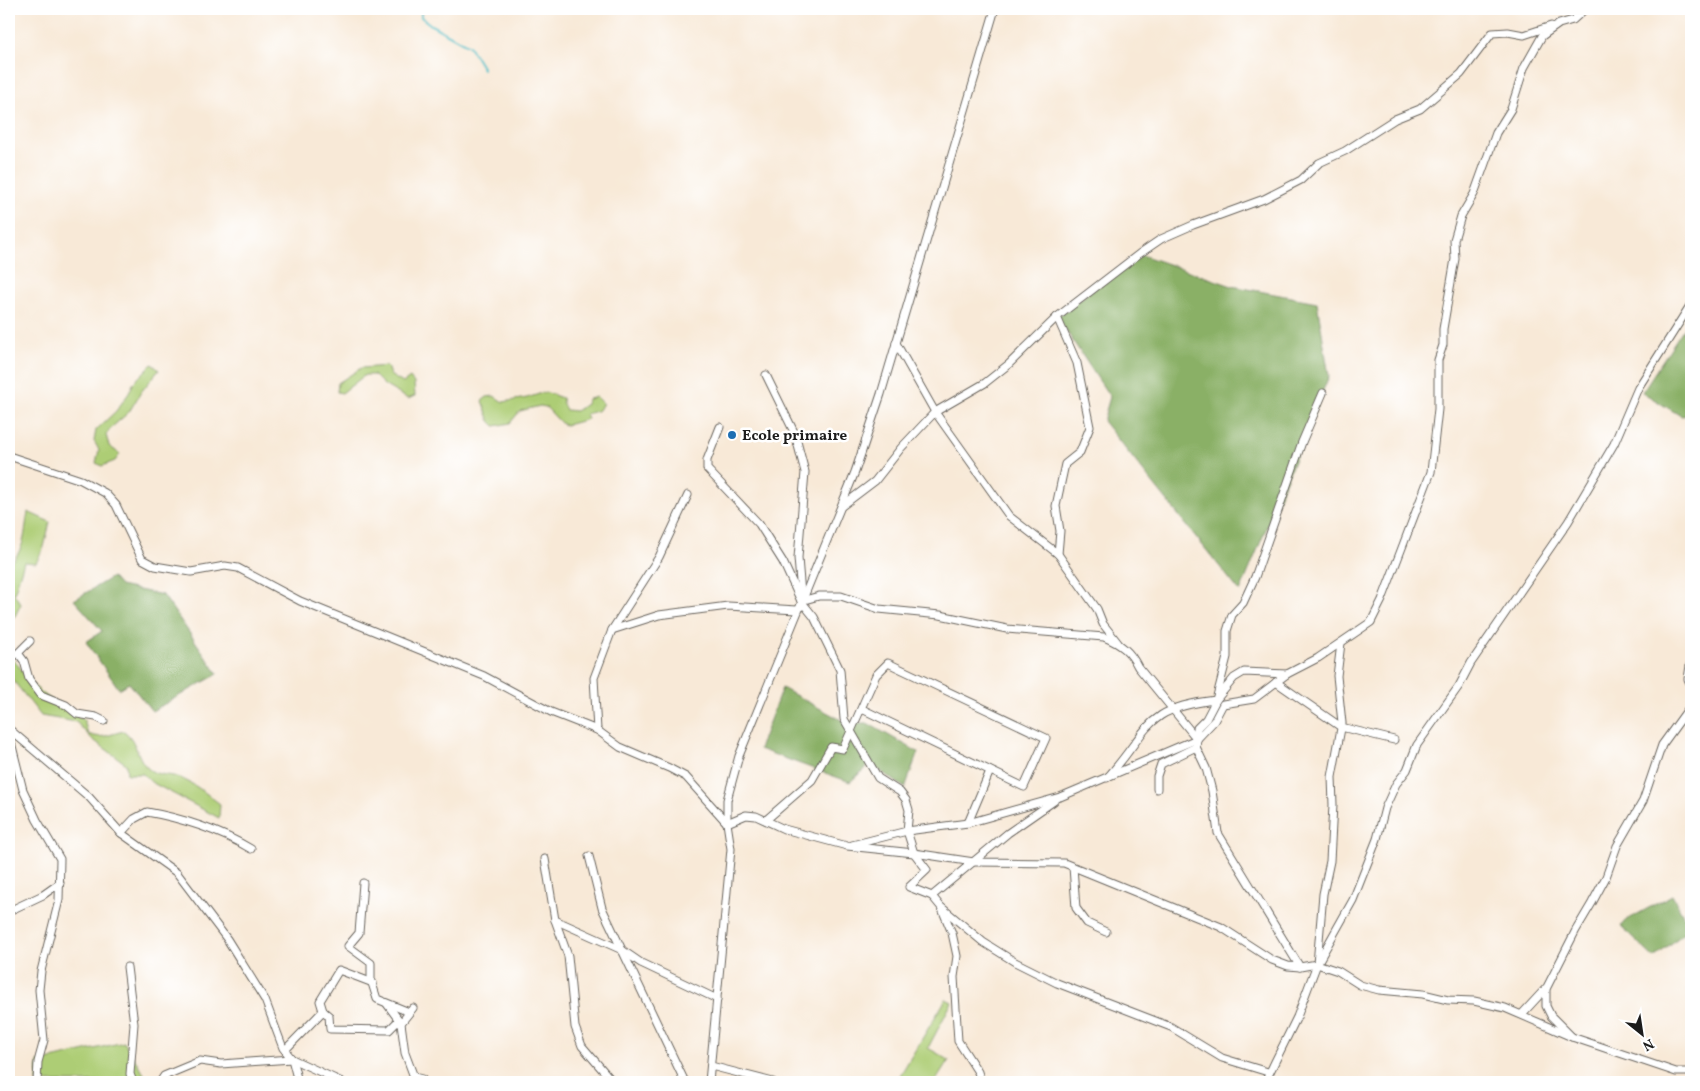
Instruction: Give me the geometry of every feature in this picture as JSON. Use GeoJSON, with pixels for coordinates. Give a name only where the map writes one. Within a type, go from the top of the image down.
{"type":"FeatureCollection","features":[{"type":"Feature","properties":{"kind":"street"},"geometry":{"type":"LineString","coordinates":[[709,1082],[731,849],[727,823],[728,800],[738,756],[842,506],[896,343],[995,9]]}},
{"type":"Feature","properties":{"kind":"street"},"geometry":{"type":"LineString","coordinates":[[842,506],[875,481],[901,448],[935,412],[962,398],[991,378],[1009,364],[1057,317],[1160,240],[1193,225],[1264,199],[1301,180],[1319,162],[1344,152],[1395,119],[1420,109],[1461,74],[1492,33],[1508,32],[1524,35],[1573,20],[1585,9]]}},
{"type":"Feature","properties":{"kind":"street"},"geometry":{"type":"LineString","coordinates":[[847,846],[908,831],[968,823],[1060,797],[1107,778],[1197,739],[1214,721],[1223,704],[1254,699],[1286,674],[1301,668],[1371,622],[1382,600],[1432,472],[1438,409],[1438,360],[1443,345],[1443,329],[1455,260],[1454,240],[1461,216],[1474,194],[1496,132],[1511,109],[1524,68],[1542,36],[1559,24]]}},
{"type":"Feature","properties":{"kind":"street"},"geometry":{"type":"LineString","coordinates":[[1265,1082],[1268,1072],[1297,1017],[1317,964],[1353,900],[1377,839],[1385,808],[1396,784],[1407,770],[1417,745],[1459,686],[1471,663],[1568,522],[1614,444],[1638,388],[1691,304]]}},
{"type":"Feature","properties":{"kind":"street"},"geometry":{"type":"LineString","coordinates":[[1057,317],[1076,363],[1090,427],[1080,452],[1065,464],[1056,506],[1060,531],[1058,554]]}},
{"type":"Feature","properties":{"kind":"street"},"geometry":{"type":"LineString","coordinates":[[896,343],[935,412],[992,489],[1009,516],[1058,554],[1097,609],[1103,624],[1119,643],[1131,653],[1138,667],[1197,739]]}},
{"type":"Feature","properties":{"kind":"street"},"geometry":{"type":"LineString","coordinates":[[766,376],[795,434],[804,472],[798,558],[801,601]]}},
{"type":"Feature","properties":{"kind":"street"},"geometry":{"type":"LineString","coordinates":[[1216,700],[1227,657],[1227,631],[1232,615],[1243,603],[1255,577],[1299,450],[1323,393]]}},
{"type":"Feature","properties":{"kind":"street"},"geometry":{"type":"LineString","coordinates":[[720,426],[707,460],[707,469],[759,524],[783,562],[801,601],[814,617],[840,670],[844,719],[878,778],[900,792],[906,800],[909,810],[908,831],[914,852],[927,870],[909,887],[932,896],[983,942],[1015,962],[1057,982],[1171,1027],[1222,1058],[1268,1072]]}},
{"type":"Feature","properties":{"kind":"street"},"geometry":{"type":"LineString","coordinates":[[9,456],[81,480],[105,493],[119,510],[142,559],[154,566],[191,572],[225,566],[238,568],[300,601],[484,676],[551,712],[597,730],[620,747],[669,768],[686,778],[727,823]]}},
{"type":"Feature","properties":{"kind":"street"},"geometry":{"type":"LineString","coordinates":[[597,730],[594,678],[612,630],[659,557],[688,495]]}},
{"type":"Feature","properties":{"kind":"street"},"geometry":{"type":"LineString","coordinates":[[801,601],[819,596],[841,596],[879,610],[940,615],[1007,629],[1104,637],[1119,643]]}},
{"type":"Feature","properties":{"kind":"street"},"geometry":{"type":"LineString","coordinates":[[612,630],[659,615],[728,606],[798,610]]}},
{"type":"Feature","properties":{"kind":"street"},"geometry":{"type":"LineString","coordinates":[[9,658],[18,653],[30,641]]}},
{"type":"Feature","properties":{"kind":"street"},"geometry":{"type":"LineString","coordinates":[[1317,964],[1323,894],[1330,861],[1334,805],[1332,776],[1341,727],[1336,667],[1341,643]]}},
{"type":"Feature","properties":{"kind":"street"},"geometry":{"type":"LineString","coordinates":[[18,653],[24,661],[28,679],[41,695],[66,705],[77,714],[95,720],[104,720]]}},
{"type":"Feature","properties":{"kind":"street"},"geometry":{"type":"LineString","coordinates":[[1691,659],[1688,679],[1691,685]]}},
{"type":"Feature","properties":{"kind":"street"},"geometry":{"type":"LineString","coordinates":[[766,820],[812,780],[831,747],[843,749],[850,729],[862,709],[876,675],[888,663],[1046,738],[1024,787],[862,709]]}},
{"type":"Feature","properties":{"kind":"street"},"geometry":{"type":"LineString","coordinates":[[1286,674],[1244,672],[1234,678],[1216,700],[1206,719],[1197,728],[1196,748],[1206,768],[1212,791],[1218,833],[1300,967]]}},
{"type":"Feature","properties":{"kind":"street"},"geometry":{"type":"LineString","coordinates":[[1276,682],[1341,727],[1394,740]]}},
{"type":"Feature","properties":{"kind":"street"},"geometry":{"type":"LineString","coordinates":[[1107,778],[1149,722],[1172,708],[1216,700]]}},
{"type":"Feature","properties":{"kind":"street"},"geometry":{"type":"LineString","coordinates":[[1572,1036],[1548,1011],[1545,996],[1547,987],[1606,877],[1617,846],[1643,802],[1662,745],[1691,705]]}},
{"type":"Feature","properties":{"kind":"street"},"geometry":{"type":"LineString","coordinates":[[9,729],[88,797],[121,833],[177,873],[202,903],[265,1000],[285,1050],[292,1059],[298,1082]]}},
{"type":"Feature","properties":{"kind":"street"},"geometry":{"type":"LineString","coordinates":[[9,734],[23,790],[37,820],[60,859],[58,900],[41,971],[40,990],[44,1040],[38,1062],[37,1082]]}},
{"type":"Feature","properties":{"kind":"street"},"geometry":{"type":"LineString","coordinates":[[1157,789],[1157,776],[1161,764],[1196,748]]}},
{"type":"Feature","properties":{"kind":"street"},"geometry":{"type":"LineString","coordinates":[[968,823],[990,771]]}},
{"type":"Feature","properties":{"kind":"street"},"geometry":{"type":"LineString","coordinates":[[932,896],[1008,833],[1060,797]]}},
{"type":"Feature","properties":{"kind":"street"},"geometry":{"type":"LineString","coordinates":[[121,833],[134,819],[147,812],[209,830],[236,840],[251,849]]}},
{"type":"Feature","properties":{"kind":"street"},"geometry":{"type":"LineString","coordinates":[[727,823],[746,815],[756,816],[784,829],[847,846],[914,852],[974,862],[1064,863],[1212,923],[1272,960],[1288,966],[1300,967],[1317,964],[1338,971],[1360,985],[1379,990],[1423,994],[1448,1000],[1474,1001],[1522,1014],[1572,1036],[1676,1072],[1691,1072]]}},
{"type":"Feature","properties":{"kind":"street"},"geometry":{"type":"LineString","coordinates":[[589,856],[602,908],[685,1082]]}},
{"type":"Feature","properties":{"kind":"street"},"geometry":{"type":"LineString","coordinates":[[545,859],[555,920],[568,956],[575,1027],[582,1046],[612,1082]]}},
{"type":"Feature","properties":{"kind":"street"},"geometry":{"type":"LineString","coordinates":[[1073,867],[1076,908],[1087,924],[1106,932]]}},
{"type":"Feature","properties":{"kind":"street"},"geometry":{"type":"LineString","coordinates":[[9,911],[43,895],[60,883]]}},
{"type":"Feature","properties":{"kind":"street"},"geometry":{"type":"LineString","coordinates":[[363,883],[359,933],[348,946],[371,964],[377,999],[411,1010],[389,1030],[330,1029],[329,1016],[323,1011],[320,1001],[339,970],[373,983]]}},
{"type":"Feature","properties":{"kind":"street"},"geometry":{"type":"LineString","coordinates":[[942,907],[952,933],[957,956],[954,977],[958,1041],[978,1072],[981,1082]]}},
{"type":"Feature","properties":{"kind":"street"},"geometry":{"type":"LineString","coordinates":[[555,920],[622,950],[641,963],[716,999]]}},
{"type":"Feature","properties":{"kind":"street"},"geometry":{"type":"LineString","coordinates":[[128,967],[134,1024],[130,1074],[133,1082]]}},
{"type":"Feature","properties":{"kind":"street"},"geometry":{"type":"LineString","coordinates":[[1522,1014],[1547,987]]}},
{"type":"Feature","properties":{"kind":"street"},"geometry":{"type":"LineString","coordinates":[[386,1002],[400,1022],[405,1053],[414,1077],[422,1079],[424,1082]]}},
{"type":"Feature","properties":{"kind":"street"},"geometry":{"type":"LineString","coordinates":[[285,1050],[323,1011]]}},
{"type":"Feature","properties":{"kind":"street"},"geometry":{"type":"LineString","coordinates":[[160,1082],[164,1076],[200,1061],[221,1064],[292,1059],[342,1082]]}},
{"type":"Feature","properties":{"kind":"street"},"geometry":{"type":"LineString","coordinates":[[711,1066],[756,1080],[773,1082]]}},
{"type":"Feature","properties":{"kind":"green space"},"geometry":{"type":"Polygon","coordinates":[[[1139,254],[1232,286],[1317,302],[1329,376],[1240,592],[1103,421],[1110,397],[1057,317],[1139,254]]]}},
{"type":"Feature","properties":{"kind":"green space"},"geometry":{"type":"Polygon","coordinates":[[[1691,317],[1691,415],[1681,416],[1642,392],[1691,317]]]}},
{"type":"Feature","properties":{"kind":"green space"},"geometry":{"type":"Polygon","coordinates":[[[152,364],[159,370],[141,392],[129,412],[106,435],[109,446],[120,454],[115,461],[102,466],[96,463],[99,450],[94,441],[96,430],[116,411],[129,393],[134,382],[152,364]]]}},
{"type":"Feature","properties":{"kind":"green space"},"geometry":{"type":"Polygon","coordinates":[[[387,366],[390,375],[403,383],[410,378],[414,383],[415,396],[408,399],[384,385],[374,375],[365,375],[342,393],[337,392],[338,383],[361,368],[387,366]]]}},
{"type":"Feature","properties":{"kind":"green space"},"geometry":{"type":"Polygon","coordinates":[[[545,392],[562,398],[566,410],[576,411],[586,404],[588,399],[597,397],[603,403],[599,410],[586,414],[588,419],[566,425],[562,424],[546,407],[540,406],[520,411],[510,423],[495,426],[490,421],[482,401],[487,397],[494,396],[503,402],[527,398],[545,392]]]}},
{"type":"Feature","properties":{"kind":"green space"},"geometry":{"type":"Polygon","coordinates":[[[28,512],[50,522],[44,547],[36,563],[24,562],[14,594],[21,604],[15,616],[9,620],[9,564],[19,552],[25,534],[28,512]]]}},
{"type":"Feature","properties":{"kind":"green space"},"geometry":{"type":"Polygon","coordinates":[[[112,577],[120,586],[163,595],[218,674],[152,711],[129,683],[119,689],[86,642],[102,631],[74,600],[112,577]]]}},
{"type":"Feature","properties":{"kind":"green space"},"geometry":{"type":"Polygon","coordinates":[[[9,659],[21,668],[26,678],[41,692],[84,720],[88,734],[106,736],[124,731],[132,740],[145,766],[153,772],[180,778],[201,790],[220,804],[219,818],[151,782],[143,774],[127,774],[126,764],[92,739],[76,722],[41,716],[9,675],[9,659]]]}},
{"type":"Feature","properties":{"kind":"green space"},"geometry":{"type":"Polygon","coordinates":[[[782,688],[847,723],[867,723],[918,752],[905,788],[870,764],[850,782],[759,749],[782,688]]]}},
{"type":"Feature","properties":{"kind":"green space"},"geometry":{"type":"Polygon","coordinates":[[[1672,895],[1690,928],[1654,958],[1621,926],[1625,921],[1672,895]]]}},
{"type":"Feature","properties":{"kind":"green space"},"geometry":{"type":"Polygon","coordinates":[[[946,999],[952,1002],[928,1048],[949,1060],[935,1082],[896,1082],[946,999]]]}},
{"type":"Feature","properties":{"kind":"green space"},"geometry":{"type":"Polygon","coordinates":[[[124,1042],[149,1082],[37,1082],[38,1062],[124,1042]]]}},
{"type":"Feature","properties":{"kind":"waterway"},"geometry":{"type":"LineString","coordinates":[[421,9],[421,17],[431,25],[469,46],[483,69]]}},
{"type":"Feature","properties":{"kind":"place","name":"Ecole primaire"},"geometry":{"type":"Point","coordinates":[732,435]}}]}
